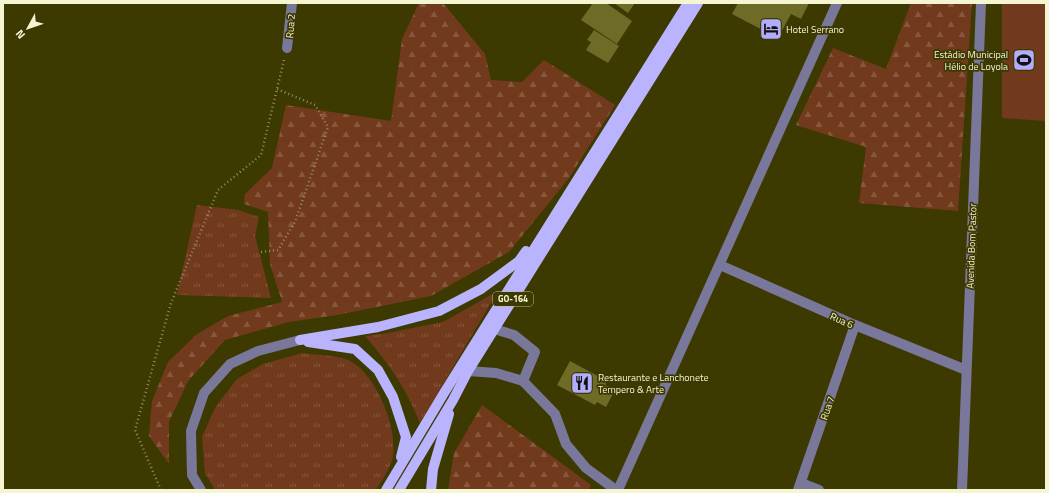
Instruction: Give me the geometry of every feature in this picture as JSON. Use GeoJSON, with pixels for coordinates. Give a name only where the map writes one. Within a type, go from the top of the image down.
{"type":"FeatureCollection","features":[{"type":"Feature","properties":{"kind":"main road","name":"GO-164"},"geometry":{"type":"LineString","coordinates":[[386,490],[398,467],[688,3]]}},
{"type":"Feature","properties":{"kind":"main road","name":"GO-164"},"geometry":{"type":"LineString","coordinates":[[399,490],[453,400],[468,371],[698,3]]}},
{"type":"Feature","properties":{"kind":"main road"},"geometry":{"type":"LineString","coordinates":[[300,340],[378,327],[439,311],[481,289],[519,261],[567,196]]}},
{"type":"Feature","properties":{"kind":"main road"},"geometry":{"type":"LineString","coordinates":[[300,340],[355,349],[378,370],[393,397],[406,437],[398,467]]}},
{"type":"Feature","properties":{"kind":"main road"},"geometry":{"type":"LineString","coordinates":[[431,490],[433,469],[453,400]]}},
{"type":"Feature","properties":{"kind":"street","name":"Rua 2"},"geometry":{"type":"LineString","coordinates":[[287,48],[292,3]]}},
{"type":"Feature","properties":{"kind":"street"},"geometry":{"type":"LineString","coordinates":[[468,371],[496,373],[523,381],[555,414],[566,444],[586,468],[617,490],[720,265],[837,3]]}},
{"type":"Feature","properties":{"kind":"street","name":"Avenida Bom Pastor"},"geometry":{"type":"LineString","coordinates":[[962,490],[981,3]]}},
{"type":"Feature","properties":{"kind":"street","name":"Rua 6"},"geometry":{"type":"LineString","coordinates":[[720,265],[855,325],[966,370]]}},
{"type":"Feature","properties":{"kind":"street","name":"Rua 7"},"geometry":{"type":"LineString","coordinates":[[800,486],[855,325]]}},
{"type":"Feature","properties":{"kind":"street"},"geometry":{"type":"LineString","coordinates":[[494,329],[514,335],[535,352],[523,381]]}},
{"type":"Feature","properties":{"kind":"street"},"geometry":{"type":"LineString","coordinates":[[201,490],[192,475],[191,431],[204,393],[230,364],[258,351],[300,340]]}},
{"type":"Feature","properties":{"kind":"street"},"geometry":{"type":"LineString","coordinates":[[800,486],[819,490]]}},
{"type":"Feature","properties":{"kind":"path"},"geometry":{"type":"LineString","coordinates":[[160,490],[135,430],[169,310],[218,190],[261,155],[273,113],[287,48]]}},
{"type":"Feature","properties":{"kind":"path"},"geometry":{"type":"LineString","coordinates":[[261,252],[278,250],[295,222],[328,127],[315,105],[277,89]]}},
{"type":"Feature","properties":{"kind":"green space"},"geometry":{"type":"Polygon","coordinates":[[[419,3],[443,3],[485,54],[491,80],[522,82],[544,60],[615,105],[569,178],[509,252],[431,296],[337,315],[289,322],[225,340],[188,381],[169,422],[169,464],[149,436],[152,401],[168,362],[197,334],[228,316],[282,302],[270,264],[268,212],[244,204],[245,194],[272,168],[286,105],[391,121],[402,39],[419,3]]]}},
{"type":"Feature","properties":{"kind":"green space"},"geometry":{"type":"Polygon","coordinates":[[[911,3],[972,3],[958,211],[859,203],[866,147],[796,125],[833,48],[886,69],[911,3]]]}},
{"type":"Feature","properties":{"kind":"green space","name":"Estádio Municipal Hélio de Loyola"},"geometry":{"type":"Polygon","coordinates":[[[1002,3],[1046,3],[1046,121],[1002,118],[1002,3]]]}},
{"type":"Feature","properties":{"kind":"green space"},"geometry":{"type":"Polygon","coordinates":[[[197,205],[239,210],[259,217],[255,236],[271,298],[177,295],[197,205]]]}},
{"type":"Feature","properties":{"kind":"green space"},"geometry":{"type":"Polygon","coordinates":[[[498,291],[420,423],[409,398],[396,377],[365,336],[443,322],[498,291]]]}},
{"type":"Feature","properties":{"kind":"green space"},"geometry":{"type":"Polygon","coordinates":[[[302,353],[332,356],[348,360],[358,366],[377,390],[390,421],[393,437],[393,451],[391,463],[376,490],[215,490],[205,473],[202,437],[216,406],[237,379],[263,364],[302,353]]]}},
{"type":"Feature","properties":{"kind":"green space"},"geometry":{"type":"Polygon","coordinates":[[[482,405],[591,485],[589,490],[448,490],[454,453],[482,405]]]}},
{"type":"Feature","properties":{"kind":"building"},"geometry":{"type":"Polygon","coordinates":[[[593,3],[606,3],[632,21],[617,44],[581,20],[593,3]]]}},
{"type":"Feature","properties":{"kind":"building"},"geometry":{"type":"Polygon","coordinates":[[[614,3],[635,3],[628,13],[614,3]]]}},
{"type":"Feature","properties":{"kind":"building","name":"Hotel Serrano"},"geometry":{"type":"Polygon","coordinates":[[[738,3],[809,3],[801,19],[791,14],[778,38],[732,14],[738,3]]]}},
{"type":"Feature","properties":{"kind":"building"},"geometry":{"type":"Polygon","coordinates":[[[594,30],[619,46],[608,63],[586,50],[591,42],[587,40],[594,30]]]}},
{"type":"Feature","properties":{"kind":"building","name":"Restaurante e Lanchonete Tempero & Arte"},"geometry":{"type":"Polygon","coordinates":[[[570,361],[607,381],[605,385],[615,390],[606,407],[597,402],[595,405],[557,385],[570,361]]]}},
{"type":"Feature","properties":{"kind":"place","name":"Hotel Serrano"},"geometry":{"type":"Point","coordinates":[771,29]}},
{"type":"Feature","properties":{"kind":"place","name":"Estádio Municipal Hélio de Loyola"},"geometry":{"type":"Point","coordinates":[1024,60]}},
{"type":"Feature","properties":{"kind":"place","name":"Restaurante e Lanchonete Tempero & Arte"},"geometry":{"type":"Point","coordinates":[582,383]}}]}
